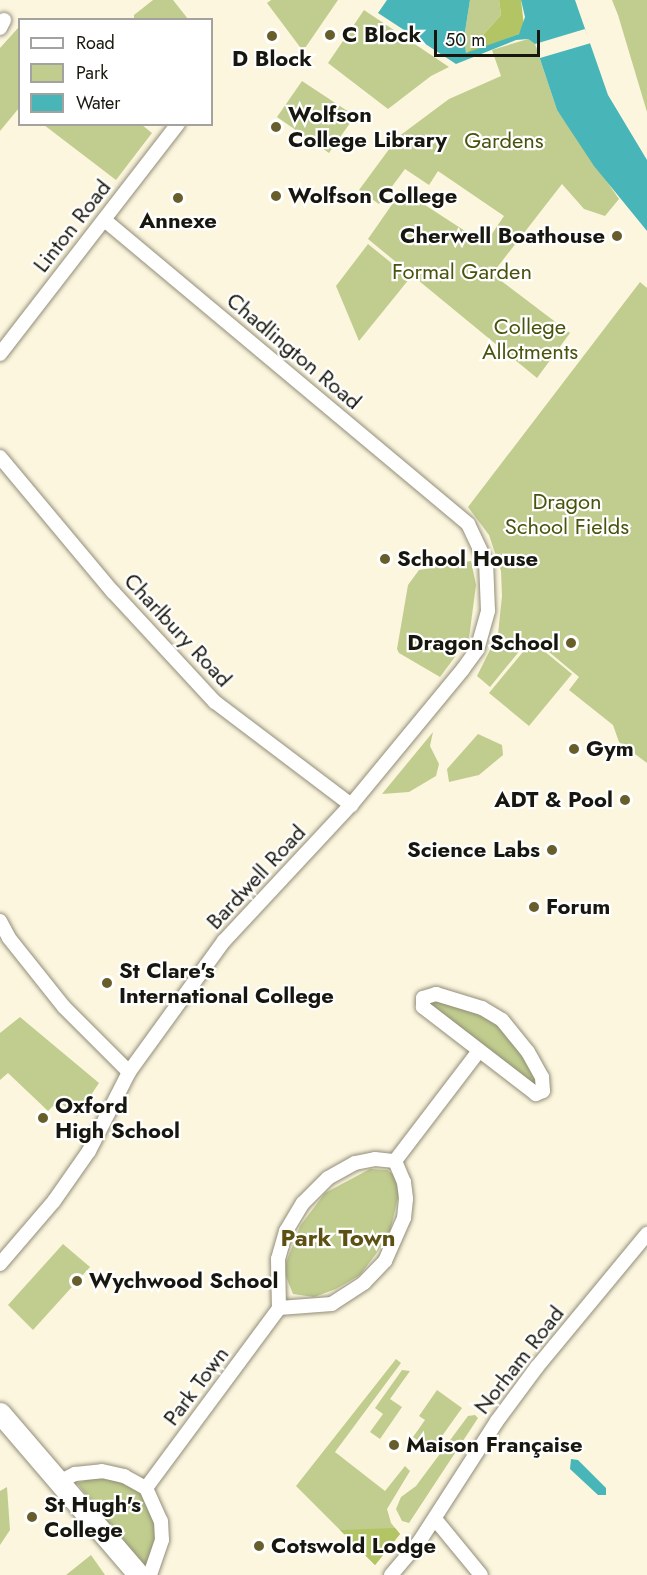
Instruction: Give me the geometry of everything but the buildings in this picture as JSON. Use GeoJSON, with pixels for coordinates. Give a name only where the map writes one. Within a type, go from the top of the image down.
{"type":"FeatureCollection","features":[{"type":"Feature","properties":{"kind":"main road"},"geometry":{"type":"LineString","coordinates":[[0,1413],[61,1481],[139,1575]]}},
{"type":"Feature","properties":{"kind":"street","name":"Linton Road"},"geometry":{"type":"LineString","coordinates":[[0,354],[176,126]]}},
{"type":"Feature","properties":{"kind":"street","name":"Chadlington Road"},"geometry":{"type":"LineString","coordinates":[[104,220],[457,515]]}},
{"type":"Feature","properties":{"kind":"street","name":"Charlbury Road"},"geometry":{"type":"LineString","coordinates":[[0,457],[113,592],[215,702],[351,805]]}},
{"type":"Feature","properties":{"kind":"street","name":"Bardwell Road"},"geometry":{"type":"LineString","coordinates":[[0,1264],[54,1201],[89,1151],[129,1072],[224,940],[351,805],[477,650],[488,611],[486,562],[476,536],[457,515]]}},
{"type":"Feature","properties":{"kind":"street"},"geometry":{"type":"LineString","coordinates":[[0,921],[9,938],[64,1007],[129,1072]]}},
{"type":"Feature","properties":{"kind":"street"},"geometry":{"type":"LineString","coordinates":[[435,994],[462,1000],[502,1020],[528,1052],[542,1077],[543,1091],[536,1094],[478,1052],[423,1007],[423,998],[435,994]]}},
{"type":"Feature","properties":{"kind":"street"},"geometry":{"type":"LineString","coordinates":[[395,1161],[478,1052]]}},
{"type":"Feature","properties":{"kind":"street"},"geometry":{"type":"LineString","coordinates":[[375,1159],[395,1161],[405,1182],[406,1199],[400,1228],[385,1261],[364,1283],[332,1304],[279,1308],[278,1259],[286,1231],[303,1203],[328,1178],[355,1163],[375,1159]]}},
{"type":"Feature","properties":{"kind":"street","name":"Norham Road"},"geometry":{"type":"LineString","coordinates":[[391,1575],[435,1519],[510,1403],[647,1234]]}},
{"type":"Feature","properties":{"kind":"street","name":"Park Town"},"geometry":{"type":"LineString","coordinates":[[146,1488],[279,1308]]}},
{"type":"Feature","properties":{"kind":"street"},"geometry":{"type":"LineString","coordinates":[[61,1481],[75,1474],[102,1472],[124,1476],[146,1488],[161,1521],[162,1540],[150,1575]]}},
{"type":"Feature","properties":{"kind":"street"},"geometry":{"type":"LineString","coordinates":[[435,1519],[481,1575]]}},
{"type":"Feature","properties":{"kind":"green space"},"geometry":{"type":"Polygon","coordinates":[[[153,0],[173,0],[187,18],[134,18],[134,15],[153,0]]]}},
{"type":"Feature","properties":{"kind":"green space"},"geometry":{"type":"Polygon","coordinates":[[[271,0],[338,0],[303,51],[267,3],[271,0]]]}},
{"type":"Feature","properties":{"kind":"green space"},"geometry":{"type":"Polygon","coordinates":[[[470,0],[499,0],[501,15],[466,54],[464,38],[470,0]]]}},
{"type":"Feature","properties":{"kind":"green space"},"geometry":{"type":"Polygon","coordinates":[[[499,0],[521,0],[524,26],[519,34],[466,54],[501,15],[499,0]]]}},
{"type":"Feature","properties":{"kind":"green space"},"geometry":{"type":"Polygon","coordinates":[[[612,0],[647,0],[647,112],[618,15],[612,0]]]}},
{"type":"Feature","properties":{"kind":"green space"},"geometry":{"type":"Polygon","coordinates":[[[364,10],[449,67],[431,76],[388,109],[328,63],[364,10]]]}},
{"type":"Feature","properties":{"kind":"green space"},"geometry":{"type":"Polygon","coordinates":[[[18,28],[18,109],[0,131],[0,48],[18,28]]]}},
{"type":"Feature","properties":{"kind":"green space","name":"Gardens"},"geometry":{"type":"Polygon","coordinates":[[[528,39],[535,44],[557,110],[619,199],[605,216],[584,209],[562,184],[492,274],[570,333],[537,378],[368,239],[402,190],[485,244],[504,216],[438,171],[429,185],[405,169],[379,204],[359,190],[398,137],[449,99],[501,76],[492,50],[528,39]]]}},
{"type":"Feature","properties":{"kind":"green space"},"geometry":{"type":"Polygon","coordinates":[[[302,81],[355,116],[329,153],[277,117],[302,81]]]}},
{"type":"Feature","properties":{"kind":"green space"},"geometry":{"type":"Polygon","coordinates":[[[45,126],[143,126],[152,133],[116,180],[45,126]]]}},
{"type":"Feature","properties":{"kind":"green space"},"geometry":{"type":"Polygon","coordinates":[[[368,244],[410,278],[359,341],[336,286],[368,244]]]}},
{"type":"Feature","properties":{"kind":"green space","name":"Dragon School Fields"},"geometry":{"type":"Polygon","coordinates":[[[640,282],[647,288],[647,763],[619,742],[613,725],[569,690],[579,677],[531,637],[490,687],[477,676],[498,634],[502,596],[501,571],[489,535],[468,507],[640,282]]]}},
{"type":"Feature","properties":{"kind":"green space"},"geometry":{"type":"Polygon","coordinates":[[[471,561],[476,585],[469,638],[440,677],[399,653],[397,649],[408,585],[419,570],[471,561]]]}},
{"type":"Feature","properties":{"kind":"green space"},"geometry":{"type":"Polygon","coordinates":[[[532,641],[572,674],[529,726],[489,693],[532,641]]]}},
{"type":"Feature","properties":{"kind":"green space"},"geometry":{"type":"Polygon","coordinates":[[[433,732],[430,746],[439,764],[436,776],[409,792],[382,794],[433,732]]]}},
{"type":"Feature","properties":{"kind":"green space"},"geometry":{"type":"Polygon","coordinates":[[[478,734],[502,745],[503,755],[479,775],[449,782],[447,769],[478,734]]]}},
{"type":"Feature","properties":{"kind":"green space"},"geometry":{"type":"Polygon","coordinates":[[[449,1000],[498,1022],[518,1043],[538,1082],[531,1086],[430,1009],[432,1001],[449,1000]]]}},
{"type":"Feature","properties":{"kind":"green space"},"geometry":{"type":"Polygon","coordinates":[[[20,1017],[99,1083],[77,1116],[58,1101],[48,1111],[8,1073],[0,1080],[0,1033],[20,1017]]]}},
{"type":"Feature","properties":{"kind":"green space"},"geometry":{"type":"Polygon","coordinates":[[[370,1169],[387,1170],[394,1175],[399,1193],[390,1232],[360,1275],[336,1289],[314,1297],[293,1294],[285,1274],[286,1263],[300,1226],[325,1193],[370,1169]]]}},
{"type":"Feature","properties":{"kind":"green space"},"geometry":{"type":"Polygon","coordinates":[[[63,1244],[90,1267],[33,1330],[8,1305],[63,1244]]]}},
{"type":"Feature","properties":{"kind":"green space"},"geometry":{"type":"Polygon","coordinates":[[[396,1359],[401,1363],[335,1452],[385,1491],[405,1466],[410,1471],[387,1509],[391,1523],[400,1534],[375,1565],[296,1486],[396,1359]]]}},
{"type":"Feature","properties":{"kind":"green space"},"geometry":{"type":"Polygon","coordinates":[[[402,1370],[410,1371],[390,1399],[402,1407],[380,1439],[370,1432],[383,1414],[375,1408],[402,1370]]]}},
{"type":"Feature","properties":{"kind":"green space"},"geometry":{"type":"Polygon","coordinates":[[[437,1390],[462,1408],[432,1450],[413,1437],[425,1420],[419,1416],[437,1390]]]}},
{"type":"Feature","properties":{"kind":"green space"},"geometry":{"type":"Polygon","coordinates":[[[475,1415],[478,1418],[409,1523],[402,1521],[396,1509],[401,1497],[416,1486],[468,1416],[475,1415]]]}},
{"type":"Feature","properties":{"kind":"green space"},"geometry":{"type":"Polygon","coordinates":[[[94,1478],[122,1481],[140,1492],[151,1506],[158,1522],[157,1544],[146,1572],[77,1483],[94,1478]]]}},
{"type":"Feature","properties":{"kind":"green space"},"geometry":{"type":"Polygon","coordinates":[[[7,1487],[10,1530],[0,1545],[0,1491],[7,1487]]]}},
{"type":"Feature","properties":{"kind":"green space"},"geometry":{"type":"Polygon","coordinates":[[[395,1528],[400,1534],[375,1565],[340,1530],[395,1528]]]}},
{"type":"Feature","properties":{"kind":"green space"},"geometry":{"type":"Polygon","coordinates":[[[91,1555],[105,1575],[66,1575],[91,1555]]]}},
{"type":"Feature","properties":{"kind":"water"},"geometry":{"type":"Polygon","coordinates":[[[387,0],[470,0],[464,38],[466,53],[519,34],[525,17],[521,0],[575,0],[608,95],[647,160],[647,231],[594,166],[557,110],[535,44],[528,39],[516,40],[456,64],[378,13],[387,0]]]}},
{"type":"Feature","properties":{"kind":"water"},"geometry":{"type":"Polygon","coordinates":[[[571,1459],[578,1460],[606,1488],[606,1495],[598,1495],[570,1469],[571,1459]]]}},
{"type":"Feature","properties":{"kind":"pier"},"geometry":{"type":"Polygon","coordinates":[[[585,29],[591,43],[540,58],[535,44],[585,29]]]}},
{"type":"Feature","properties":{"kind":"place","name":"C Block"},"geometry":{"type":"Point","coordinates":[330,35]}},
{"type":"Feature","properties":{"kind":"place","name":"D Block"},"geometry":{"type":"Point","coordinates":[272,36]}},
{"type":"Feature","properties":{"kind":"place","name":"Wolfson College Library"},"geometry":{"type":"Point","coordinates":[276,127]}},
{"type":"Feature","properties":{"kind":"place","name":"Wolfson College"},"geometry":{"type":"Point","coordinates":[276,196]}},
{"type":"Feature","properties":{"kind":"place","name":"Annexe"},"geometry":{"type":"Point","coordinates":[178,198]}},
{"type":"Feature","properties":{"kind":"place","name":"Cherwell Boathouse"},"geometry":{"type":"Point","coordinates":[617,236]}},
{"type":"Feature","properties":{"kind":"place","name":"School House"},"geometry":{"type":"Point","coordinates":[385,559]}},
{"type":"Feature","properties":{"kind":"place","name":"Dragon School"},"geometry":{"type":"Point","coordinates":[571,643]}},
{"type":"Feature","properties":{"kind":"place","name":"Gym"},"geometry":{"type":"Point","coordinates":[574,749]}},
{"type":"Feature","properties":{"kind":"place","name":"ADT & Pool"},"geometry":{"type":"Point","coordinates":[625,800]}},
{"type":"Feature","properties":{"kind":"place","name":"Science Labs"},"geometry":{"type":"Point","coordinates":[552,850]}},
{"type":"Feature","properties":{"kind":"place","name":"Forum"},"geometry":{"type":"Point","coordinates":[534,907]}},
{"type":"Feature","properties":{"kind":"place","name":"St Clare's International College"},"geometry":{"type":"Point","coordinates":[107,983]}},
{"type":"Feature","properties":{"kind":"place","name":"Oxford High School"},"geometry":{"type":"Point","coordinates":[43,1118]}},
{"type":"Feature","properties":{"kind":"place","name":"Wychwood School"},"geometry":{"type":"Point","coordinates":[77,1281]}},
{"type":"Feature","properties":{"kind":"place","name":"Maison Française"},"geometry":{"type":"Point","coordinates":[394,1445]}},
{"type":"Feature","properties":{"kind":"place","name":"St Hugh's College"},"geometry":{"type":"Point","coordinates":[32,1517]}},
{"type":"Feature","properties":{"kind":"place","name":"Cotswold Lodge"},"geometry":{"type":"Point","coordinates":[259,1546]}},
{"type":"Feature","properties":{"kind":"district","name":"Park Town"},"geometry":{"type":"Point","coordinates":[338,1238]}},
{"type":"Feature","properties":{"kind":"park label","name":"Formal Garden"},"geometry":{"type":"Point","coordinates":[462,272]}},
{"type":"Feature","properties":{"kind":"park label","name":"College Allotments"},"geometry":{"type":"Point","coordinates":[530,338]}}]}
